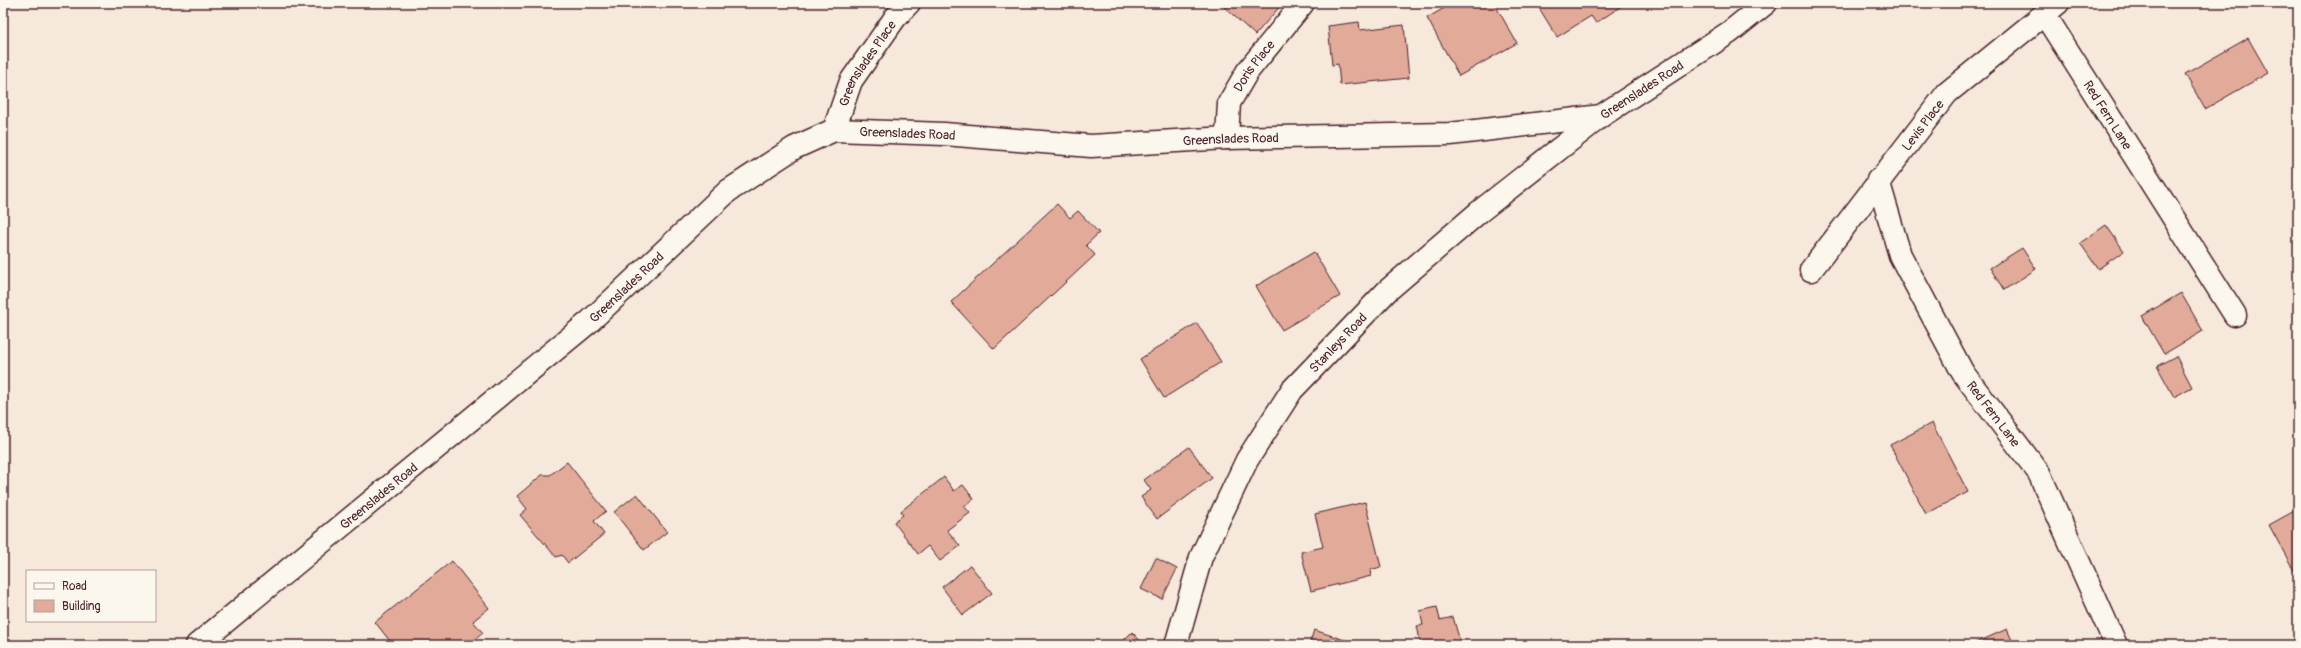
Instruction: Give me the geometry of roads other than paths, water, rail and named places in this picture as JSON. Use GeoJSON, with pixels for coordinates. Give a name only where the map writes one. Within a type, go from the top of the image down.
{"type":"FeatureCollection","features":[{"type":"Feature","properties":{"kind":"street","name":"Greenslades Place"},"geometry":{"type":"LineString","coordinates":[[834,130],[851,81],[895,18],[909,3]]}},
{"type":"Feature","properties":{"kind":"street","name":"Doris Place"},"geometry":{"type":"LineString","coordinates":[[1227,138],[1229,103],[1247,72],[1303,3]]}},
{"type":"Feature","properties":{"kind":"street","name":"Greenslades Road"},"geometry":{"type":"LineString","coordinates":[[197,645],[589,322],[728,191],[794,148],[834,130],[944,134],[1091,146],[1227,138],[1450,134],[1601,116],[1730,32],[1766,3]]}},
{"type":"Feature","properties":{"kind":"street","name":"Levis Place"},"geometry":{"type":"LineString","coordinates":[[1811,270],[1878,180],[1947,93],[2052,9]]}},
{"type":"Feature","properties":{"kind":"street","name":"Red Fern Lane"},"geometry":{"type":"LineString","coordinates":[[2052,9],[2235,315]]}},
{"type":"Feature","properties":{"kind":"street","name":"Stanleys Road"},"geometry":{"type":"LineString","coordinates":[[1176,645],[1201,557],[1247,460],[1292,390],[1387,291],[1479,212],[1601,116]]}},
{"type":"Feature","properties":{"kind":"street","name":"Red Fern Lane"},"geometry":{"type":"LineString","coordinates":[[1878,180],[1900,255],[1963,373],[2039,473],[2116,645]]}}]}
